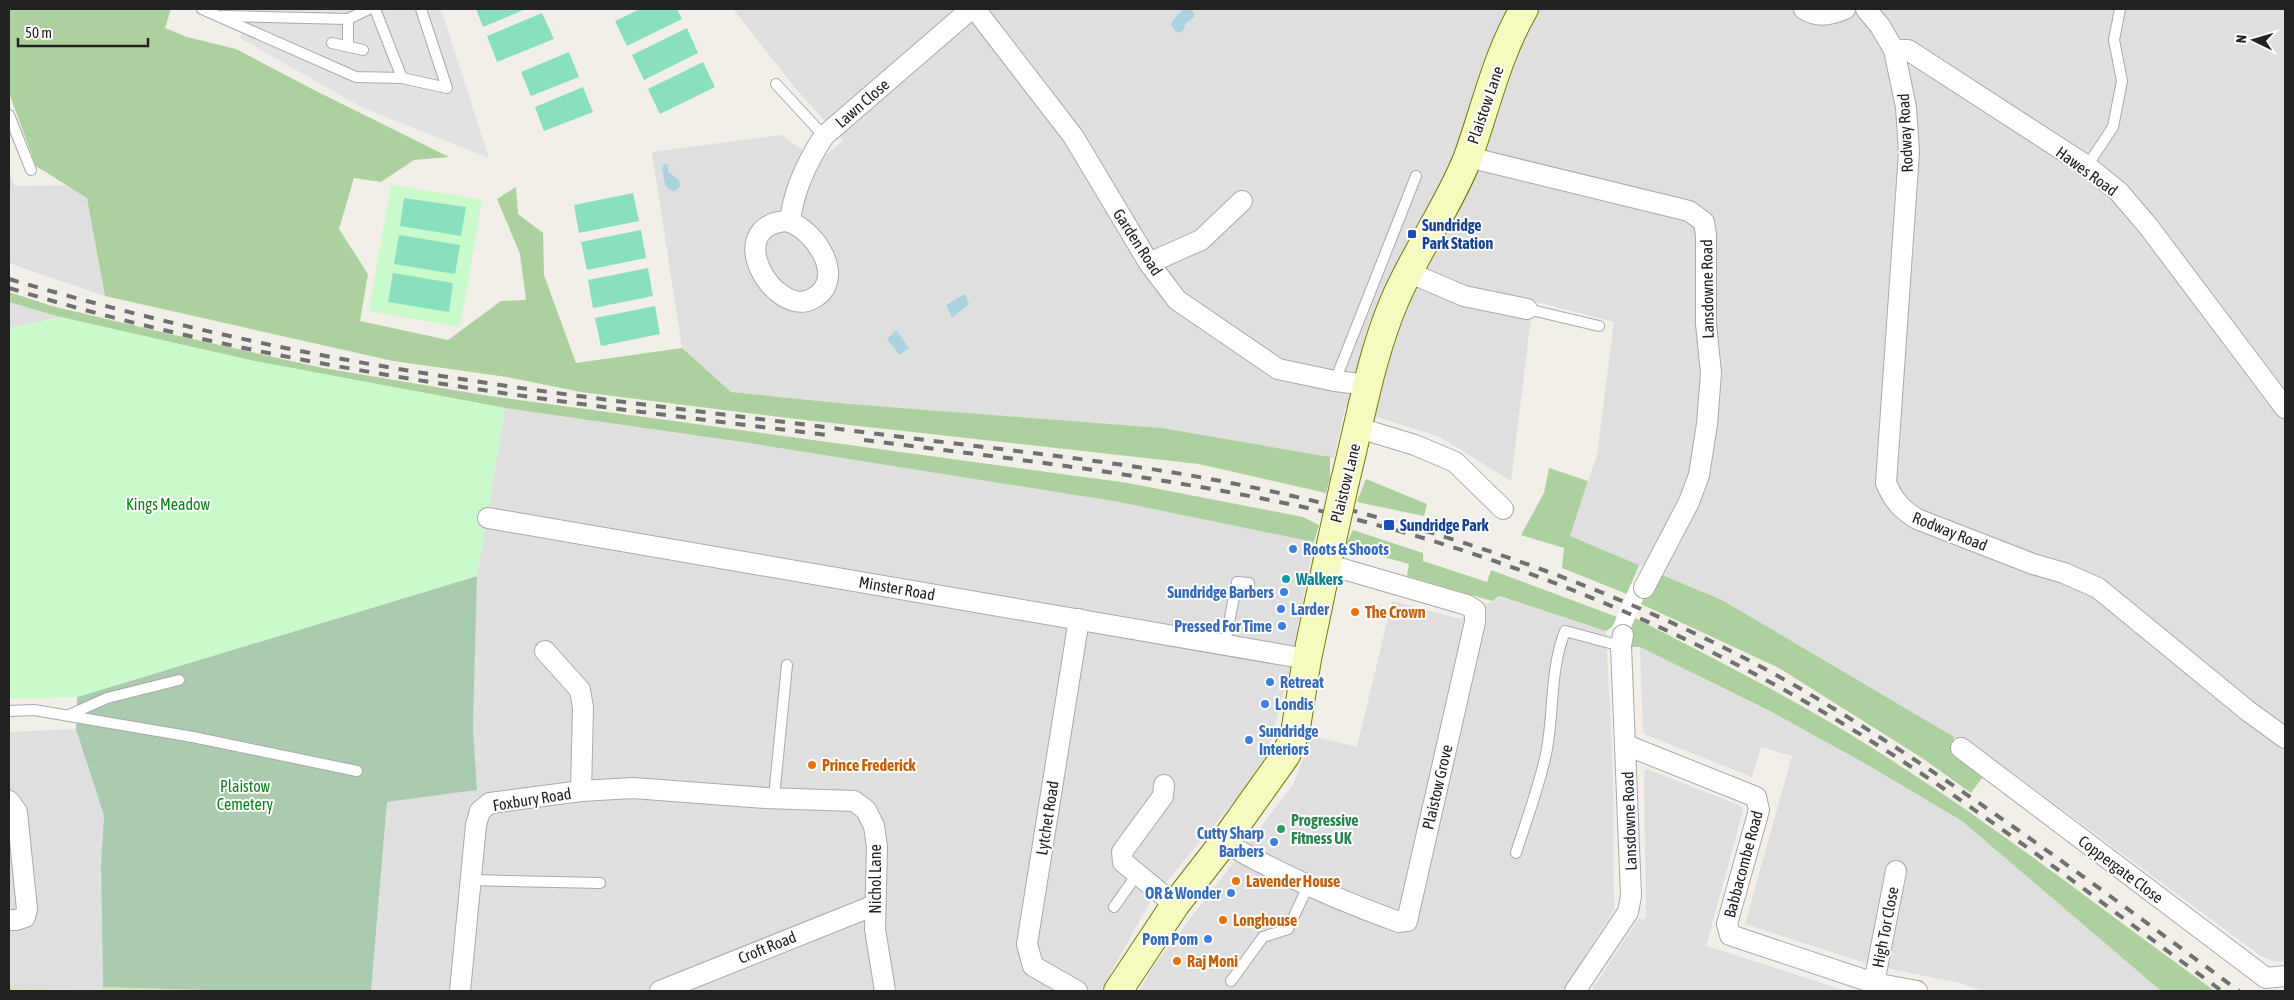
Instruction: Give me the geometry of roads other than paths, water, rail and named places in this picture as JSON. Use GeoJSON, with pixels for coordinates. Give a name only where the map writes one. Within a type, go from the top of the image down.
{"type":"FeatureCollection","features":[{"type":"Feature","properties":{"kind":"street","name":"Lawn Close"},"geometry":{"type":"LineString","coordinates":[[790,222],[792,207],[799,185],[824,136],[971,9]]}},
{"type":"Feature","properties":{"kind":"street","name":"Garden Road"},"geometry":{"type":"LineString","coordinates":[[975,9],[1072,136],[1149,263],[1177,300],[1278,369],[1335,381],[1369,385]]}},
{"type":"Feature","properties":{"kind":"street","name":"Plaistow Lane"},"geometry":{"type":"LineString","coordinates":[[1118,991],[1175,905],[1224,842],[1286,756],[1294,733],[1307,659],[1345,481],[1383,332],[1408,272],[1442,211],[1468,157],[1490,85],[1524,9]]}},
{"type":"Feature","properties":{"kind":"street"},"geometry":{"type":"LineString","coordinates":[[1804,9],[1811,13],[1826,16],[1845,9]]}},
{"type":"Feature","properties":{"kind":"street"},"geometry":{"type":"LineString","coordinates":[[1866,9],[1880,26],[1894,50]]}},
{"type":"Feature","properties":{"kind":"street","name":"Hawes Road"},"geometry":{"type":"LineString","coordinates":[[1894,50],[1908,50],[2087,166],[2119,192],[2148,226],[2285,408]]}},
{"type":"Feature","properties":{"kind":"street","name":"Rodway Road"},"geometry":{"type":"LineString","coordinates":[[1894,50],[1906,107],[1909,152],[1886,483],[1892,498],[1903,511],[1917,519],[2033,564],[2064,572],[2098,588],[2248,711],[2285,738]]}},
{"type":"Feature","properties":{"kind":"street","name":"Lansdowne Road"},"geometry":{"type":"LineString","coordinates":[[1468,157],[1689,211],[1704,222],[1706,235],[1706,324],[1711,374],[1707,424],[1699,475],[1689,502],[1644,588]]}},
{"type":"Feature","properties":{"kind":"street"},"geometry":{"type":"LineString","coordinates":[[1149,263],[1201,240],[1242,201]]}},
{"type":"Feature","properties":{"kind":"street"},"geometry":{"type":"LineString","coordinates":[[1408,272],[1464,296],[1527,309]]}},
{"type":"Feature","properties":{"kind":"street"},"geometry":{"type":"LineString","coordinates":[[1359,428],[1414,445],[1456,462],[1503,509]]}},
{"type":"Feature","properties":{"kind":"street","name":"Minster Road"},"geometry":{"type":"LineString","coordinates":[[488,518],[1225,643],[1307,659]]}},
{"type":"Feature","properties":{"kind":"street","name":"Plaistow Grove"},"geometry":{"type":"LineString","coordinates":[[1224,842],[1308,886],[1353,906],[1399,922],[1407,920],[1475,622],[1475,610],[1467,604],[1328,556]]}},
{"type":"Feature","properties":{"kind":"street","name":"Lytchet Road"},"geometry":{"type":"LineString","coordinates":[[1077,991],[1033,966],[1027,944],[1079,619]]}},
{"type":"Feature","properties":{"kind":"street","name":"Lansdowne Road"},"geometry":{"type":"LineString","coordinates":[[1575,991],[1628,912],[1631,896],[1622,641]]}},
{"type":"Feature","properties":{"kind":"street"},"geometry":{"type":"LineString","coordinates":[[545,651],[580,690],[583,708],[581,791]]}},
{"type":"Feature","properties":{"kind":"street","name":"Babbacombe Road"},"geometry":{"type":"LineString","coordinates":[[1626,745],[1756,796],[1759,810],[1727,924],[1730,935],[1874,983],[1917,991]]}},
{"type":"Feature","properties":{"kind":"street","name":"Coppergate Close"},"geometry":{"type":"LineString","coordinates":[[1961,748],[2266,978],[2285,976]]}},
{"type":"Feature","properties":{"kind":"street"},"geometry":{"type":"LineString","coordinates":[[1164,785],[1163,796],[1122,852],[1123,862],[1175,905]]}},
{"type":"Feature","properties":{"kind":"street","name":"Foxbury Road"},"geometry":{"type":"LineString","coordinates":[[460,991],[476,826],[480,811],[490,802],[581,791],[633,788],[770,797]]}},
{"type":"Feature","properties":{"kind":"street","name":"Nichol Lane"},"geometry":{"type":"LineString","coordinates":[[770,797],[847,800],[854,801],[866,810],[874,826],[877,847],[875,929],[885,991]]}},
{"type":"Feature","properties":{"kind":"street"},"geometry":{"type":"LineString","coordinates":[[9,801],[17,812],[27,909],[25,917],[13,920]]}},
{"type":"Feature","properties":{"kind":"street","name":"High Tor Close"},"geometry":{"type":"LineString","coordinates":[[1874,983],[1896,871]]}},
{"type":"Feature","properties":{"kind":"street","name":"Croft Road"},"geometry":{"type":"LineString","coordinates":[[660,991],[875,905]]}},
{"type":"Feature","properties":{"kind":"lane"},"geometry":{"type":"LineString","coordinates":[[202,9],[356,77],[402,78],[447,88],[422,9]]}},
{"type":"Feature","properties":{"kind":"lane"},"geometry":{"type":"LineString","coordinates":[[216,16],[348,19],[370,9]]}},
{"type":"Feature","properties":{"kind":"lane"},"geometry":{"type":"LineString","coordinates":[[375,9],[402,78]]}},
{"type":"Feature","properties":{"kind":"lane"},"geometry":{"type":"LineString","coordinates":[[2087,166],[2113,127],[2122,81],[2114,40],[2120,9]]}},
{"type":"Feature","properties":{"kind":"lane"},"geometry":{"type":"LineString","coordinates":[[348,19],[348,46]]}},
{"type":"Feature","properties":{"kind":"lane"},"geometry":{"type":"LineString","coordinates":[[332,43],[363,50]]}},
{"type":"Feature","properties":{"kind":"lane"},"geometry":{"type":"LineString","coordinates":[[776,84],[824,136]]}},
{"type":"Feature","properties":{"kind":"lane"},"geometry":{"type":"LineString","coordinates":[[9,115],[31,170]]}},
{"type":"Feature","properties":{"kind":"lane"},"geometry":{"type":"LineString","coordinates":[[1335,381],[1416,176]]}},
{"type":"Feature","properties":{"kind":"lane"},"geometry":{"type":"LineString","coordinates":[[1527,309],[1599,326]]}},
{"type":"Feature","properties":{"kind":"lane"},"geometry":{"type":"LineString","coordinates":[[1225,643],[1237,582],[1249,583]]}},
{"type":"Feature","properties":{"kind":"lane"},"geometry":{"type":"LineString","coordinates":[[1516,853],[1547,752],[1556,655],[1564,631],[1622,641]]}},
{"type":"Feature","properties":{"kind":"lane"},"geometry":{"type":"LineString","coordinates":[[770,797],[787,665]]}},
{"type":"Feature","properties":{"kind":"lane"},"geometry":{"type":"LineString","coordinates":[[68,715],[107,698],[179,680]]}},
{"type":"Feature","properties":{"kind":"lane"},"geometry":{"type":"LineString","coordinates":[[9,711],[34,710],[193,736],[357,771]]}},
{"type":"Feature","properties":{"kind":"lane"},"geometry":{"type":"LineString","coordinates":[[1114,907],[1138,873]]}},
{"type":"Feature","properties":{"kind":"lane"},"geometry":{"type":"LineString","coordinates":[[470,880],[600,882]]}},
{"type":"Feature","properties":{"kind":"lane"},"geometry":{"type":"LineString","coordinates":[[1231,981],[1263,937],[1288,929],[1308,886]]}},
{"type":"Feature","properties":{"kind":"water"},"geometry":{"type":"Polygon","coordinates":[[[1183,9],[1189,9],[1194,12],[1194,17],[1185,24],[1184,30],[1179,33],[1171,25],[1183,9]]]}},
{"type":"Feature","properties":{"kind":"water"},"geometry":{"type":"Polygon","coordinates":[[[664,164],[668,165],[668,172],[679,180],[680,186],[675,191],[666,185],[662,168],[664,164]]]}},
{"type":"Feature","properties":{"kind":"water"},"geometry":{"type":"Polygon","coordinates":[[[965,294],[969,304],[952,318],[946,305],[965,294]]]}},
{"type":"Feature","properties":{"kind":"water"},"geometry":{"type":"Polygon","coordinates":[[[896,330],[909,348],[900,355],[887,339],[896,330]]]}},
{"type":"Feature","properties":{"kind":"railway"},"geometry":{"type":"LineString","coordinates":[[9,279],[156,319],[305,352],[458,379],[565,394],[1164,471],[1213,479],[1310,500],[1453,539],[1546,571],[1645,611],[1712,641],[1806,692],[1972,798],[2080,874],[2239,991]]}},
{"type":"Feature","properties":{"kind":"railway"},"geometry":{"type":"LineString","coordinates":[[9,288],[109,316],[210,341],[312,362],[517,395],[827,435]]}},
{"type":"Feature","properties":{"kind":"railway"},"geometry":{"type":"LineString","coordinates":[[864,440],[1134,476],[1241,494],[1359,520],[1424,538],[1553,582],[1616,608],[1738,665],[1853,730],[1961,800],[2222,991]]}},
{"type":"Feature","properties":{"kind":"place","name":"Sundridge Park Station"},"geometry":{"type":"Point","coordinates":[1412,234]}},
{"type":"Feature","properties":{"kind":"place","name":"Sundridge Park"},"geometry":{"type":"Point","coordinates":[1389,525]}},
{"type":"Feature","properties":{"kind":"place","name":"Roots & Shoots"},"geometry":{"type":"Point","coordinates":[1293,549]}},
{"type":"Feature","properties":{"kind":"place","name":"Walkers"},"geometry":{"type":"Point","coordinates":[1286,579]}},
{"type":"Feature","properties":{"kind":"place","name":"Sundridge Barbers"},"geometry":{"type":"Point","coordinates":[1284,592]}},
{"type":"Feature","properties":{"kind":"place","name":"Larder"},"geometry":{"type":"Point","coordinates":[1281,609]}},
{"type":"Feature","properties":{"kind":"place","name":"The Crown"},"geometry":{"type":"Point","coordinates":[1355,612]}},
{"type":"Feature","properties":{"kind":"place","name":"Pressed For Time"},"geometry":{"type":"Point","coordinates":[1282,626]}},
{"type":"Feature","properties":{"kind":"place","name":"Retreat"},"geometry":{"type":"Point","coordinates":[1270,682]}},
{"type":"Feature","properties":{"kind":"place","name":"Londis"},"geometry":{"type":"Point","coordinates":[1265,704]}},
{"type":"Feature","properties":{"kind":"place","name":"Sundridge Interiors"},"geometry":{"type":"Point","coordinates":[1249,740]}},
{"type":"Feature","properties":{"kind":"place","name":"Prince Frederick"},"geometry":{"type":"Point","coordinates":[812,765]}},
{"type":"Feature","properties":{"kind":"place","name":"Progressive Fitness UK"},"geometry":{"type":"Point","coordinates":[1281,829]}},
{"type":"Feature","properties":{"kind":"place","name":"Cutty Sharp Barbers"},"geometry":{"type":"Point","coordinates":[1274,842]}},
{"type":"Feature","properties":{"kind":"place","name":"Lavender House"},"geometry":{"type":"Point","coordinates":[1236,881]}},
{"type":"Feature","properties":{"kind":"place","name":"OR & Wonder"},"geometry":{"type":"Point","coordinates":[1231,893]}},
{"type":"Feature","properties":{"kind":"place","name":"Longhouse"},"geometry":{"type":"Point","coordinates":[1223,920]}},
{"type":"Feature","properties":{"kind":"place","name":"Pom Pom"},"geometry":{"type":"Point","coordinates":[1208,939]}},
{"type":"Feature","properties":{"kind":"place","name":"Raj Moni"},"geometry":{"type":"Point","coordinates":[1177,961]}},
{"type":"Feature","properties":{"kind":"park label","name":"Kings Meadow"},"geometry":{"type":"Point","coordinates":[168,504]}},
{"type":"Feature","properties":{"kind":"park label","name":"Plaistow Cemetery"},"geometry":{"type":"Point","coordinates":[245,795]}}]}
